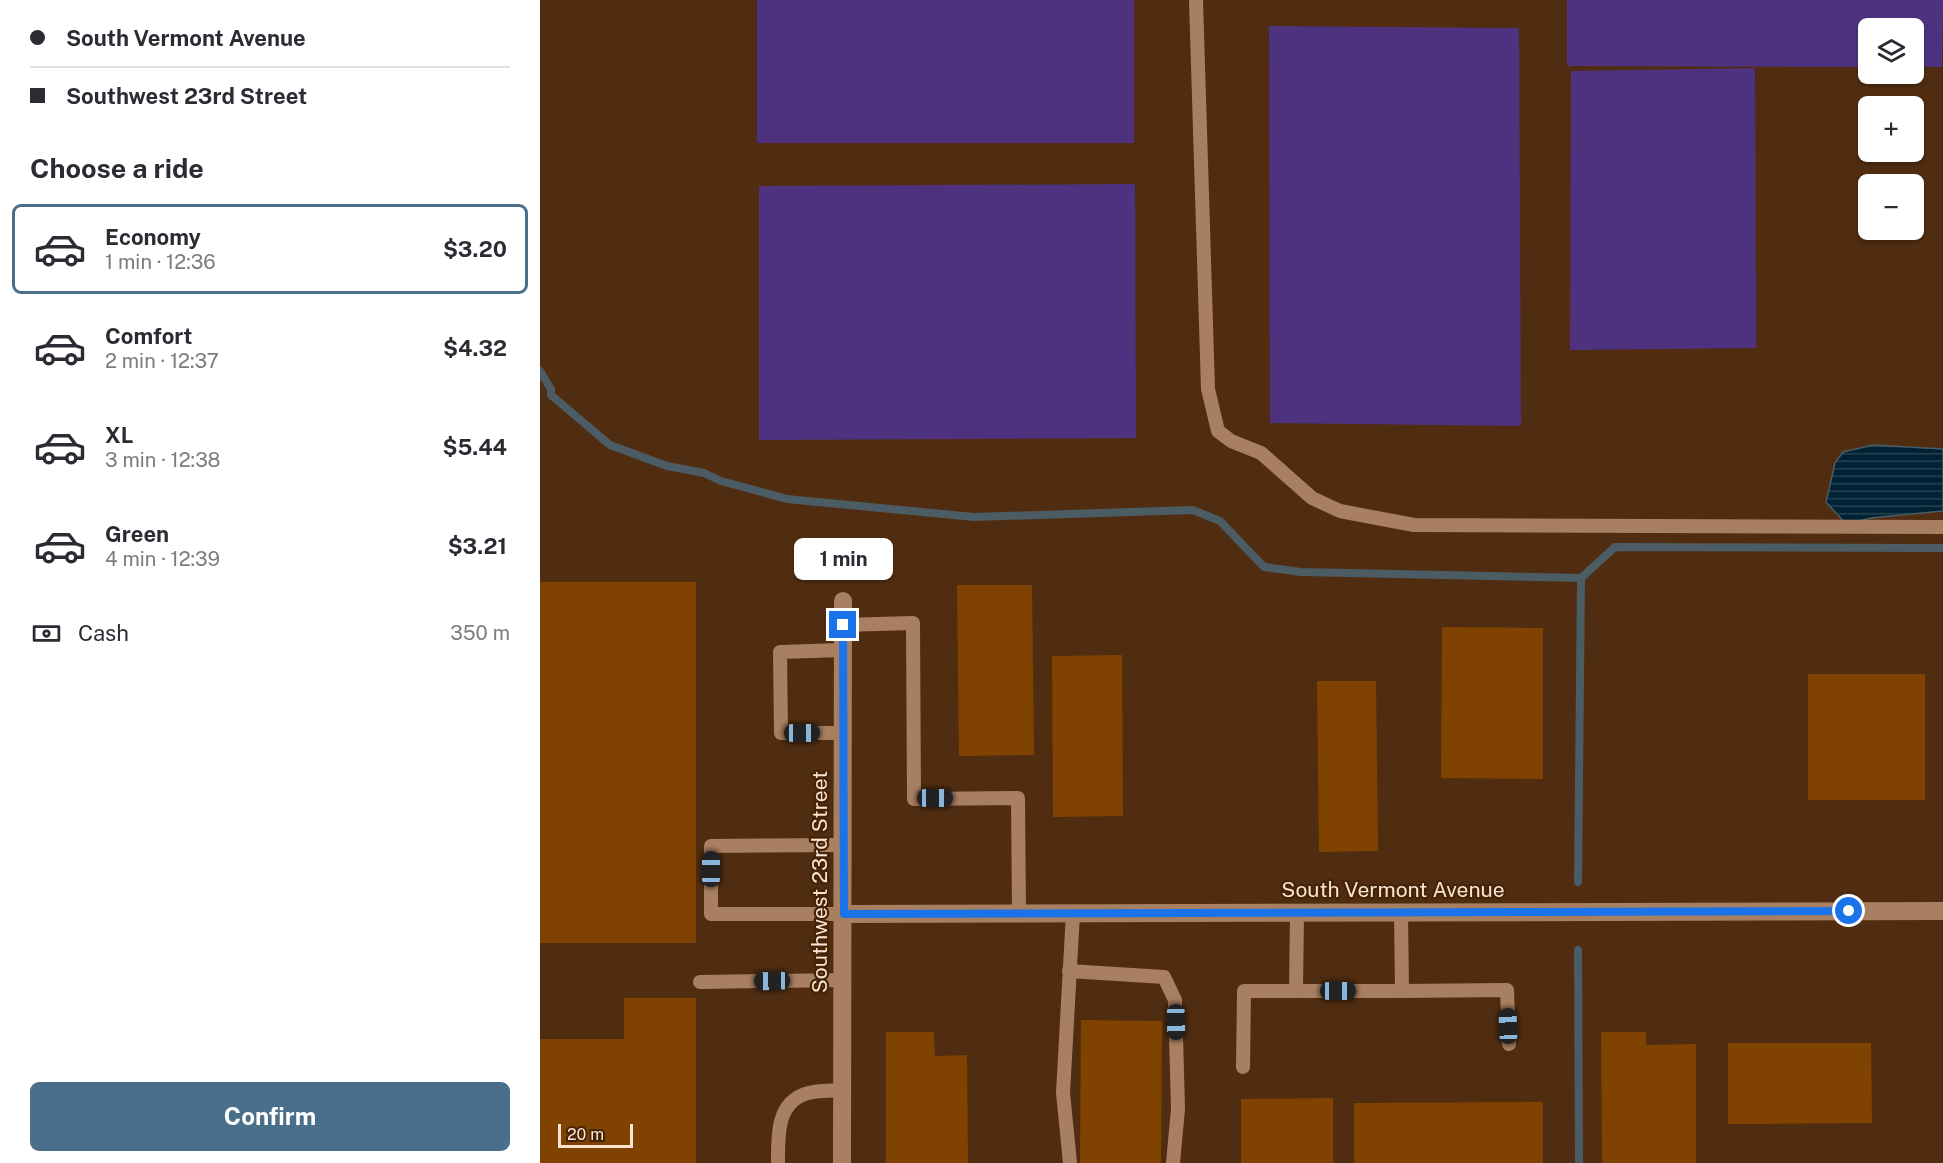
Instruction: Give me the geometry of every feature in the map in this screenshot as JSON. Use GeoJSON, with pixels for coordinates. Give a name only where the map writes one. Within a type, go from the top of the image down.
{"type":"FeatureCollection","features":[{"type":"Feature","properties":{"kind":"street","name":"Southwest 23rd Street"},"geometry":{"type":"LineString","coordinates":[[842,1163],[843,601]]}},
{"type":"Feature","properties":{"kind":"street","name":"South Vermont Avenue"},"geometry":{"type":"LineString","coordinates":[[844,914],[1943,911]]}},
{"type":"Feature","properties":{"kind":"lane"},"geometry":{"type":"LineString","coordinates":[[1196,0],[1208,389],[1212,412],[1218,431],[1232,441],[1261,453],[1312,498],[1340,511],[1414,525],[1943,527]]}},
{"type":"Feature","properties":{"kind":"lane"},"geometry":{"type":"LineString","coordinates":[[843,625],[913,623],[914,799],[1018,798],[1019,913]]}},
{"type":"Feature","properties":{"kind":"lane"},"geometry":{"type":"LineString","coordinates":[[842,650],[780,652],[781,733],[843,733]]}},
{"type":"Feature","properties":{"kind":"lane"},"geometry":{"type":"LineString","coordinates":[[843,845],[711,846],[711,914],[844,914]]}},
{"type":"Feature","properties":{"kind":"lane"},"geometry":{"type":"LineString","coordinates":[[1296,991],[1297,912]]}},
{"type":"Feature","properties":{"kind":"lane"},"geometry":{"type":"LineString","coordinates":[[1401,912],[1402,991]]}},
{"type":"Feature","properties":{"kind":"lane"},"geometry":{"type":"LineString","coordinates":[[1070,1163],[1063,1093],[1073,913]]}},
{"type":"Feature","properties":{"kind":"lane"},"geometry":{"type":"LineString","coordinates":[[1069,971],[1164,977],[1175,1000],[1178,1108],[1173,1163]]}},
{"type":"Feature","properties":{"kind":"lane"},"geometry":{"type":"LineString","coordinates":[[700,982],[843,980]]}},
{"type":"Feature","properties":{"kind":"lane"},"geometry":{"type":"LineString","coordinates":[[1243,1067],[1244,991],[1507,990],[1509,1044]]}},
{"type":"Feature","properties":{"kind":"lane"},"geometry":{"type":"LineString","coordinates":[[778,1163],[777,1134],[784,1114],[792,1101],[806,1094],[842,1090]]}},
{"type":"Feature","properties":{"kind":"shaded area"},"geometry":{"type":"Polygon","coordinates":[[[757,0],[1134,0],[1134,143],[757,143],[757,0]]]}},
{"type":"Feature","properties":{"kind":"shaded area"},"geometry":{"type":"Polygon","coordinates":[[[1567,0],[1943,0],[1942,67],[1924,67],[1924,18],[1858,18],[1858,67],[1567,66],[1567,0]]]}},
{"type":"Feature","properties":{"kind":"shaded area"},"geometry":{"type":"Polygon","coordinates":[[[1269,26],[1519,28],[1521,426],[1270,423],[1269,26]]]}},
{"type":"Feature","properties":{"kind":"shaded area"},"geometry":{"type":"Polygon","coordinates":[[[1755,68],[1756,348],[1570,350],[1571,71],[1755,68]]]}},
{"type":"Feature","properties":{"kind":"shaded area"},"geometry":{"type":"Polygon","coordinates":[[[1135,184],[1136,438],[759,440],[759,186],[1135,184]]]}},
{"type":"Feature","properties":{"kind":"water"},"geometry":{"type":"Polygon","coordinates":[[[1873,445],[1943,449],[1943,511],[1871,518],[1846,524],[1826,502],[1835,463],[1843,452],[1873,445]]]}},
{"type":"Feature","properties":{"kind":"building"},"geometry":{"type":"Polygon","coordinates":[[[540,582],[696,582],[696,943],[540,943],[540,582]]]}},
{"type":"Feature","properties":{"kind":"building"},"geometry":{"type":"Polygon","coordinates":[[[957,585],[1032,585],[1034,755],[959,756],[957,585]]]}},
{"type":"Feature","properties":{"kind":"building"},"geometry":{"type":"Polygon","coordinates":[[[1442,627],[1543,628],[1543,779],[1441,778],[1442,627]]]}},
{"type":"Feature","properties":{"kind":"building"},"geometry":{"type":"Polygon","coordinates":[[[1122,655],[1123,816],[1053,817],[1052,656],[1122,655]]]}},
{"type":"Feature","properties":{"kind":"building"},"geometry":{"type":"Polygon","coordinates":[[[1808,674],[1925,674],[1925,800],[1808,800],[1808,674]]]}},
{"type":"Feature","properties":{"kind":"building"},"geometry":{"type":"Polygon","coordinates":[[[1317,681],[1376,681],[1378,851],[1319,852],[1317,681]]]}},
{"type":"Feature","properties":{"kind":"building"},"geometry":{"type":"Polygon","coordinates":[[[624,998],[696,998],[696,1163],[540,1163],[540,1039],[624,1039],[624,998]]]}},
{"type":"Feature","properties":{"kind":"building"},"geometry":{"type":"Polygon","coordinates":[[[1081,1020],[1162,1021],[1161,1163],[1080,1163],[1081,1020]]]}},
{"type":"Feature","properties":{"kind":"building"},"geometry":{"type":"Polygon","coordinates":[[[886,1032],[934,1032],[935,1056],[967,1055],[968,1163],[886,1163],[886,1032]]]}},
{"type":"Feature","properties":{"kind":"building"},"geometry":{"type":"Polygon","coordinates":[[[1601,1032],[1646,1032],[1646,1045],[1696,1044],[1696,1163],[1602,1163],[1601,1032]]]}},
{"type":"Feature","properties":{"kind":"building"},"geometry":{"type":"Polygon","coordinates":[[[1728,1043],[1871,1043],[1872,1123],[1728,1124],[1728,1043]]]}},
{"type":"Feature","properties":{"kind":"building"},"geometry":{"type":"Polygon","coordinates":[[[1333,1098],[1333,1163],[1241,1163],[1241,1099],[1333,1098]]]}},
{"type":"Feature","properties":{"kind":"building"},"geometry":{"type":"Polygon","coordinates":[[[1543,1102],[1543,1163],[1354,1163],[1354,1103],[1543,1102]]]}},
{"type":"Feature","properties":{"kind":"waterway"},"geometry":{"type":"LineString","coordinates":[[540,371],[551,389],[551,395],[610,445],[667,466],[704,473],[721,481],[787,499],[974,517],[1193,510],[1220,521],[1264,567],[1301,572],[1581,578],[1615,547],[1943,548]]}},
{"type":"Feature","properties":{"kind":"waterway"},"geometry":{"type":"LineString","coordinates":[[1578,882],[1581,578]]}},
{"type":"Feature","properties":{"kind":"waterway"},"geometry":{"type":"LineString","coordinates":[[1578,950],[1579,1163]]}},
{"type":"Feature","properties":{"kind":"route"},"geometry":{"type":"LineString","coordinates":[[843,625],[844,914],[1849,911]]}}]}
